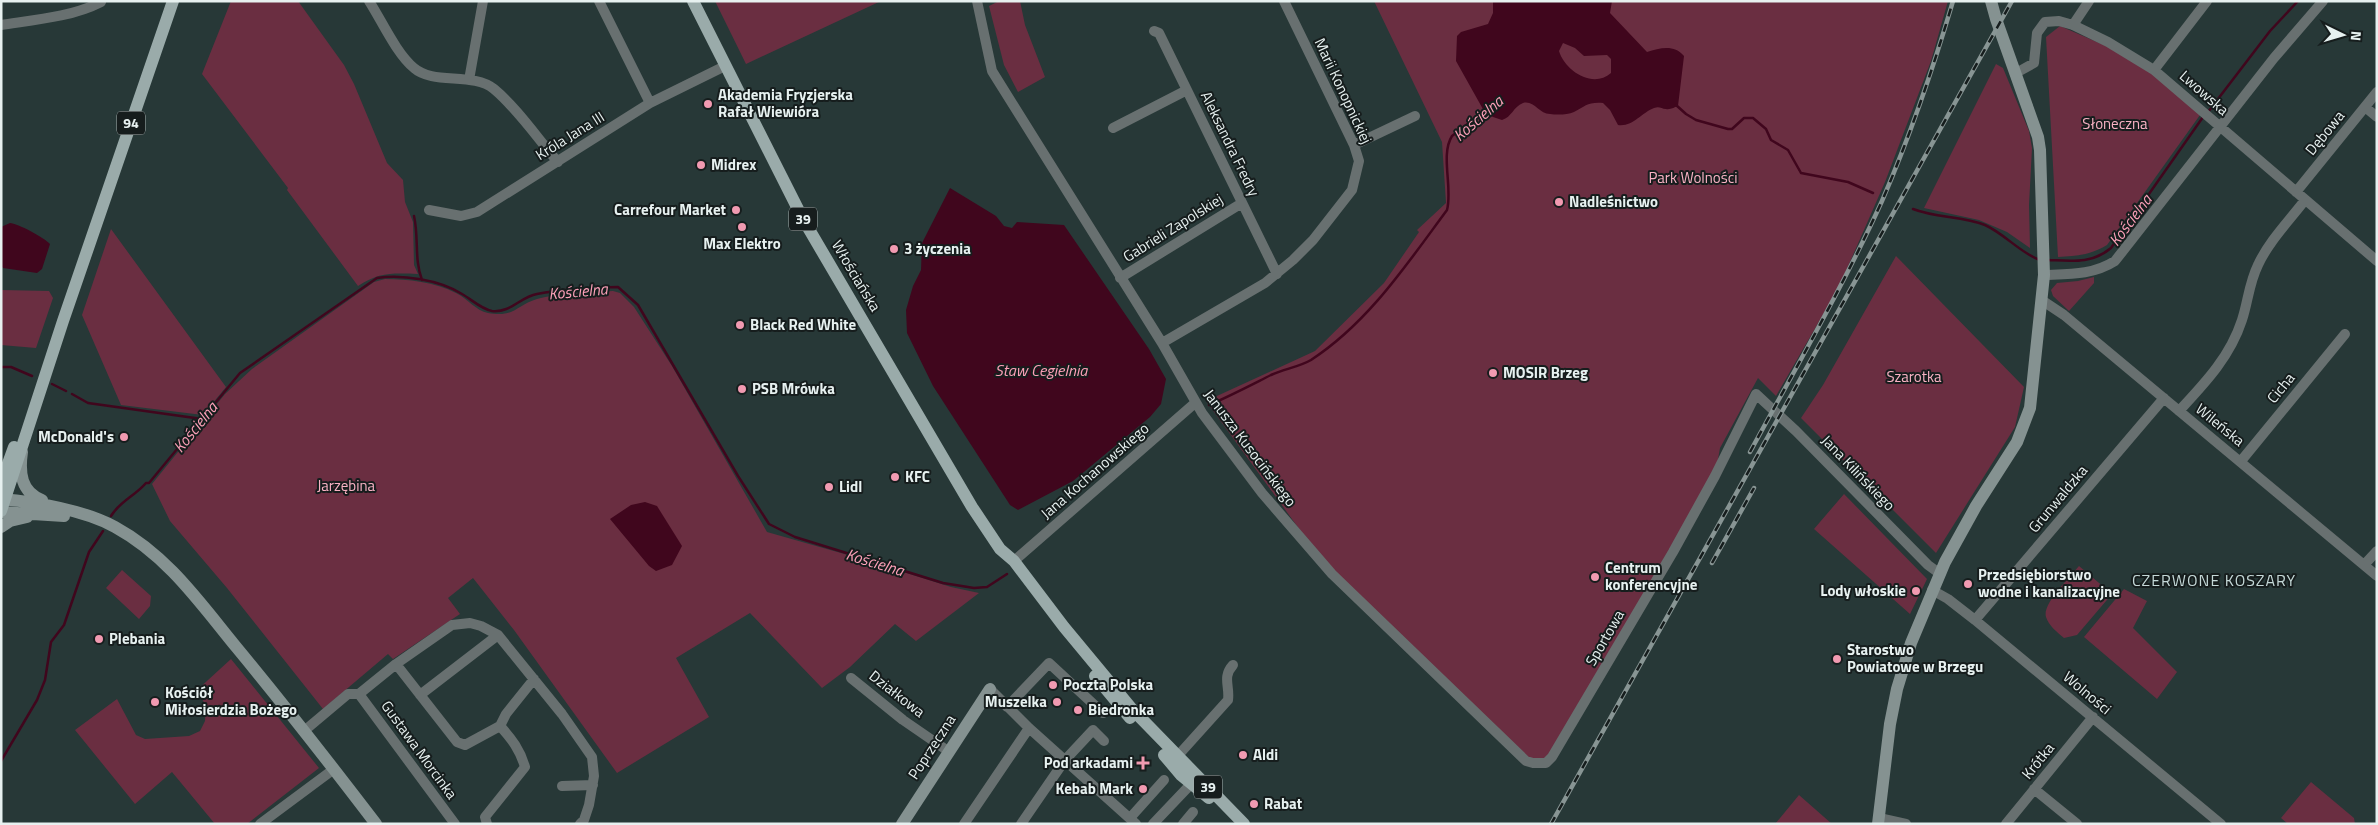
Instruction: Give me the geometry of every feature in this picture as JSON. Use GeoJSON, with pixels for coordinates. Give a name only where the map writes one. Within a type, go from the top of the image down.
{"type":"FeatureCollection","features":[{"type":"Feature","properties":{"kind":"main road","name":"94"},"geometry":{"type":"LineString","coordinates":[[2,505],[63,321],[174,1]]}},
{"type":"Feature","properties":{"kind":"main road","name":"Włościańska"},"geometry":{"type":"LineString","coordinates":[[693,1],[802,219],[958,482],[1007,545],[1014,561],[1064,627],[1078,651],[1114,701],[1174,760]]}},
{"type":"Feature","properties":{"kind":"main road","name":"94"},"geometry":{"type":"LineString","coordinates":[[1,483],[37,384],[63,321]]}},
{"type":"Feature","properties":{"kind":"main road","name":"39"},"geometry":{"type":"LineString","coordinates":[[1174,760],[1191,784],[1240,821]]}},
{"type":"Feature","properties":{"kind":"main road","name":"39"},"geometry":{"type":"LineString","coordinates":[[1174,760],[1240,821]]}},
{"type":"Feature","properties":{"kind":"street"},"geometry":{"type":"LineString","coordinates":[[370,1],[403,56],[415,70],[430,75],[480,81],[494,89],[558,162]]}},
{"type":"Feature","properties":{"kind":"street"},"geometry":{"type":"LineString","coordinates":[[468,80],[483,1]]}},
{"type":"Feature","properties":{"kind":"street"},"geometry":{"type":"LineString","coordinates":[[599,1],[650,104]]}},
{"type":"Feature","properties":{"kind":"street","name":"Janusza Kusocińskiego"},"geometry":{"type":"LineString","coordinates":[[977,1],[992,71],[1162,343],[1195,403],[1262,493],[1332,574],[1526,761],[1546,763]]}},
{"type":"Feature","properties":{"kind":"street","name":"Marii Konopnickiej"},"geometry":{"type":"LineString","coordinates":[[1162,343],[1277,274],[1313,240],[1352,190],[1359,161],[1354,145],[1284,1]]}},
{"type":"Feature","properties":{"kind":"street"},"geometry":{"type":"LineString","coordinates":[[1906,824],[1878,821],[1888,734],[1897,689],[1911,643],[1939,573],[1976,506],[2017,442],[2026,423],[2034,380],[2043,301],[2044,265],[2038,137],[1991,1]]}},
{"type":"Feature","properties":{"kind":"street"},"geometry":{"type":"LineString","coordinates":[[2072,25],[2089,1]]}},
{"type":"Feature","properties":{"kind":"street"},"geometry":{"type":"LineString","coordinates":[[2154,70],[2207,1]]}},
{"type":"Feature","properties":{"kind":"street"},"geometry":{"type":"LineString","coordinates":[[2044,265],[2084,274],[2106,267],[2115,261],[2309,15],[2323,1]]}},
{"type":"Feature","properties":{"kind":"street"},"geometry":{"type":"LineString","coordinates":[[1,25],[56,16],[94,6],[101,2]]}},
{"type":"Feature","properties":{"kind":"street","name":"Lwowska"},"geometry":{"type":"LineString","coordinates":[[2016,73],[2034,63],[2037,33],[2045,22],[2058,21],[2072,25],[2108,42],[2154,70],[2377,261]]}},
{"type":"Feature","properties":{"kind":"street","name":"Aleksandra Fredry"},"geometry":{"type":"LineString","coordinates":[[1154,31],[1159,33],[1277,274]]}},
{"type":"Feature","properties":{"kind":"street","name":"Króla Jana III"},"geometry":{"type":"LineString","coordinates":[[429,210],[461,216],[477,212],[650,104],[725,66]]}},
{"type":"Feature","properties":{"kind":"street"},"geometry":{"type":"LineString","coordinates":[[1113,128],[1187,90]]}},
{"type":"Feature","properties":{"kind":"street","name":"Dębowa"},"geometry":{"type":"LineString","coordinates":[[2296,192],[2377,92]]}},
{"type":"Feature","properties":{"kind":"street"},"geometry":{"type":"LineString","coordinates":[[2364,107],[2377,117]]}},
{"type":"Feature","properties":{"kind":"street"},"geometry":{"type":"LineString","coordinates":[[1354,145],[1415,116]]}},
{"type":"Feature","properties":{"kind":"street"},"geometry":{"type":"LineString","coordinates":[[2179,411],[2209,378],[2229,351],[2243,319],[2251,282],[2260,261],[2272,241],[2305,200]]}},
{"type":"Feature","properties":{"kind":"street","name":"Gabrieli Zapolskiej"},"geometry":{"type":"LineString","coordinates":[[1120,278],[1242,203]]}},
{"type":"Feature","properties":{"kind":"street","name":"Wileńska"},"geometry":{"type":"LineString","coordinates":[[2043,301],[2064,315],[2377,576]]}},
{"type":"Feature","properties":{"kind":"street","name":"Cicha"},"geometry":{"type":"LineString","coordinates":[[2241,461],[2345,334]]}},
{"type":"Feature","properties":{"kind":"street","name":"Jana Kilińskiego"},"geometry":{"type":"LineString","coordinates":[[1756,394],[1796,431],[1928,565],[1939,573]]}},
{"type":"Feature","properties":{"kind":"street","name":"Sportowa"},"geometry":{"type":"LineString","coordinates":[[1546,763],[1552,757],[1673,552],[1715,476],[1756,394]]}},
{"type":"Feature","properties":{"kind":"street","name":"Grunwaldzka"},"geometry":{"type":"LineString","coordinates":[[1975,620],[2164,398]]}},
{"type":"Feature","properties":{"kind":"street","name":"Jana Kochanowskiego"},"geometry":{"type":"LineString","coordinates":[[1014,561],[1195,403]]}},
{"type":"Feature","properties":{"kind":"street"},"geometry":{"type":"LineString","coordinates":[[23,446],[21,474],[29,494],[60,508]]}},
{"type":"Feature","properties":{"kind":"street"},"geometry":{"type":"LineString","coordinates":[[2,505],[25,501],[60,508],[112,525],[134,538],[172,569],[304,731],[376,824]]}},
{"type":"Feature","properties":{"kind":"street"},"geometry":{"type":"LineString","coordinates":[[2,505],[35,515],[93,518]]}},
{"type":"Feature","properties":{"kind":"street"},"geometry":{"type":"LineString","coordinates":[[1,527],[10,521],[35,515]]}},
{"type":"Feature","properties":{"kind":"street"},"geometry":{"type":"LineString","coordinates":[[2364,565],[2377,551]]}},
{"type":"Feature","properties":{"kind":"street","name":"Wolności"},"geometry":{"type":"LineString","coordinates":[[1932,590],[1948,599],[1975,620],[2221,824]]}},
{"type":"Feature","properties":{"kind":"street"},"geometry":{"type":"LineString","coordinates":[[304,731],[348,694],[359,694],[396,664],[452,625],[470,623],[498,635],[576,732],[592,757],[594,766],[593,785],[584,820],[580,824]]}},
{"type":"Feature","properties":{"kind":"street"},"geometry":{"type":"LineString","coordinates":[[420,694],[498,635]]}},
{"type":"Feature","properties":{"kind":"street"},"geometry":{"type":"LineString","coordinates":[[1007,707],[1049,663],[1103,713]]}},
{"type":"Feature","properties":{"kind":"street"},"geometry":{"type":"LineString","coordinates":[[396,664],[457,742],[465,745],[500,726],[506,714],[534,679]]}},
{"type":"Feature","properties":{"kind":"street"},"geometry":{"type":"LineString","coordinates":[[1174,760],[1228,700],[1229,693],[1226,681],[1228,671],[1233,665]]}},
{"type":"Feature","properties":{"kind":"street","name":"Działkowa"},"geometry":{"type":"LineString","coordinates":[[851,678],[903,720],[948,751]]}},
{"type":"Feature","properties":{"kind":"street"},"geometry":{"type":"LineString","coordinates":[[990,689],[1029,728],[1133,821],[1164,780]]}},
{"type":"Feature","properties":{"kind":"street","name":"Poprzeczna"},"geometry":{"type":"LineString","coordinates":[[902,824],[990,689]]}},
{"type":"Feature","properties":{"kind":"street","name":"Gustawa Morcinka"},"geometry":{"type":"LineString","coordinates":[[359,694],[455,824]]}},
{"type":"Feature","properties":{"kind":"street","name":"Krótka"},"geometry":{"type":"LineString","coordinates":[[2006,824],[2093,717]]}},
{"type":"Feature","properties":{"kind":"street"},"geometry":{"type":"LineString","coordinates":[[487,824],[485,817],[525,767],[521,754],[513,740],[500,726]]}},
{"type":"Feature","properties":{"kind":"street"},"geometry":{"type":"LineString","coordinates":[[964,824],[1029,728]]}},
{"type":"Feature","properties":{"kind":"street"},"geometry":{"type":"LineString","coordinates":[[1021,824],[1065,760],[1093,730],[1104,741]]}},
{"type":"Feature","properties":{"kind":"street"},"geometry":{"type":"LineString","coordinates":[[260,824],[334,769]]}},
{"type":"Feature","properties":{"kind":"street"},"geometry":{"type":"LineString","coordinates":[[1153,824],[1191,784]]}},
{"type":"Feature","properties":{"kind":"street"},"geometry":{"type":"LineString","coordinates":[[562,786],[593,785]]}},
{"type":"Feature","properties":{"kind":"street"},"geometry":{"type":"LineString","coordinates":[[2034,789],[2077,824]]}},
{"type":"Feature","properties":{"kind":"street"},"geometry":{"type":"LineString","coordinates":[[1183,824],[1194,812]]}},
{"type":"Feature","properties":{"kind":"green space"},"geometry":{"type":"Polygon","coordinates":[[[231,1],[298,1],[344,65],[354,84],[387,163],[403,180],[405,202],[413,222],[414,265],[418,274],[386,274],[358,286],[287,190],[288,188],[202,74],[231,1]]]}},
{"type":"Feature","properties":{"kind":"green space"},"geometry":{"type":"Polygon","coordinates":[[[715,1],[881,1],[746,64],[715,1]]]}},
{"type":"Feature","properties":{"kind":"green space"},"geometry":{"type":"Polygon","coordinates":[[[999,1],[1020,1],[1025,25],[1045,77],[1018,92],[1004,65],[989,6],[999,1]]]}},
{"type":"Feature","properties":{"kind":"green space","name":"Park Wolności"},"geometry":{"type":"Polygon","coordinates":[[[1374,1],[1948,1],[1931,61],[1885,182],[1839,287],[1776,396],[1758,378],[1720,448],[1715,476],[1546,763],[1533,763],[1332,574],[1206,401],[1315,351],[1384,283],[1419,232],[1417,230],[1446,203],[1442,142],[1374,1]]]}},
{"type":"Feature","properties":{"kind":"green space","name":"Słoneczna"},"geometry":{"type":"Polygon","coordinates":[[[2060,26],[2120,52],[2151,71],[2200,115],[2107,245],[2089,253],[2058,257],[2046,37],[2060,26]]]}},
{"type":"Feature","properties":{"kind":"green space"},"geometry":{"type":"Polygon","coordinates":[[[1996,64],[2003,68],[2029,131],[2032,148],[2029,205],[2030,248],[2007,232],[1979,220],[1924,208],[1996,64]]]}},
{"type":"Feature","properties":{"kind":"green space"},"geometry":{"type":"Polygon","coordinates":[[[111,229],[226,387],[203,415],[121,405],[82,315],[111,229]]]}},
{"type":"Feature","properties":{"kind":"green space","name":"Szarotka"},"geometry":{"type":"Polygon","coordinates":[[[1896,256],[2024,387],[2015,427],[1936,553],[1801,418],[1823,385],[1896,256]]]}},
{"type":"Feature","properties":{"kind":"green space"},"geometry":{"type":"Polygon","coordinates":[[[2094,277],[2094,283],[2069,311],[2053,296],[2051,290],[2057,283],[2094,277]]]}},
{"type":"Feature","properties":{"kind":"green space","name":"Jarzębina"},"geometry":{"type":"Polygon","coordinates":[[[385,279],[439,286],[460,295],[484,312],[497,314],[510,312],[545,297],[613,291],[620,293],[634,307],[672,366],[767,532],[951,587],[979,593],[916,641],[895,624],[850,667],[822,688],[750,613],[676,658],[709,717],[617,773],[514,630],[473,578],[448,598],[460,614],[393,659],[388,654],[323,709],[227,588],[170,521],[152,484],[225,394],[252,369],[374,282],[385,279]]]}},
{"type":"Feature","properties":{"kind":"green space"},"geometry":{"type":"Polygon","coordinates":[[[1,290],[49,291],[53,298],[36,348],[1,345],[1,290]]]}},
{"type":"Feature","properties":{"kind":"green space"},"geometry":{"type":"Polygon","coordinates":[[[1844,494],[1927,579],[1910,614],[1814,529],[1844,494]]]}},
{"type":"Feature","properties":{"kind":"green space"},"geometry":{"type":"Polygon","coordinates":[[[2079,566],[2112,594],[2077,635],[2064,638],[2053,629],[2046,617],[2046,612],[2052,598],[2079,566]]]}},
{"type":"Feature","properties":{"kind":"green space"},"geometry":{"type":"Polygon","coordinates":[[[122,570],[151,596],[150,606],[139,619],[106,588],[122,570]]]}},
{"type":"Feature","properties":{"kind":"green space"},"geometry":{"type":"Polygon","coordinates":[[[2124,589],[2147,601],[2133,628],[2177,672],[2157,699],[2084,637],[2124,589]]]}},
{"type":"Feature","properties":{"kind":"green space"},"geometry":{"type":"Polygon","coordinates":[[[231,659],[319,768],[247,824],[215,824],[172,772],[135,804],[75,730],[117,699],[136,735],[145,739],[189,736],[200,731],[205,721],[206,705],[196,691],[231,659]]]}},
{"type":"Feature","properties":{"kind":"green space"},"geometry":{"type":"Polygon","coordinates":[[[2311,782],[2354,818],[2355,824],[2288,824],[2281,818],[2311,782]]]}},
{"type":"Feature","properties":{"kind":"green space"},"geometry":{"type":"Polygon","coordinates":[[[1799,795],[1832,824],[1775,824],[1799,795]]]}},
{"type":"Feature","properties":{"kind":"water"},"geometry":{"type":"Polygon","coordinates":[[[1493,1],[1612,1],[1610,13],[1647,52],[1671,48],[1684,56],[1678,106],[1669,109],[1654,108],[1633,122],[1623,125],[1618,125],[1610,110],[1603,103],[1590,104],[1571,113],[1559,115],[1543,112],[1530,103],[1523,103],[1505,119],[1493,117],[1484,111],[1456,61],[1457,36],[1461,32],[1488,24],[1493,13],[1493,1]],[[1563,43],[1559,51],[1567,65],[1580,76],[1596,79],[1611,73],[1611,59],[1607,55],[1584,56],[1575,48],[1563,43]]]}},
{"type":"Feature","properties":{"kind":"water","name":"Staw Cegielnia"},"geometry":{"type":"Polygon","coordinates":[[[950,188],[996,216],[1004,226],[1012,228],[1017,222],[1064,225],[1149,349],[1166,379],[1161,404],[1150,417],[1073,481],[1018,510],[1010,505],[933,386],[907,333],[906,310],[913,286],[921,270],[922,243],[950,188]]]}},
{"type":"Feature","properties":{"kind":"water"},"geometry":{"type":"Polygon","coordinates":[[[10,223],[31,231],[50,244],[42,269],[37,273],[3,268],[1,265],[1,227],[10,223]]]}},
{"type":"Feature","properties":{"kind":"water"},"geometry":{"type":"Polygon","coordinates":[[[645,502],[657,506],[682,546],[672,565],[656,571],[649,566],[610,519],[631,505],[645,502]]]}},
{"type":"Feature","properties":{"kind":"waterway","name":"Kościelna"},"geometry":{"type":"LineString","coordinates":[[2208,112],[2270,31],[2298,1]]}},
{"type":"Feature","properties":{"kind":"waterway","name":"Kościelna"},"geometry":{"type":"LineString","coordinates":[[1676,105],[1696,120],[1728,129],[1732,129],[1744,118],[1753,118],[1766,129],[1771,140],[1788,150],[1801,173],[1848,182],[1873,193]]}},
{"type":"Feature","properties":{"kind":"waterway","name":"Kościelna"},"geometry":{"type":"LineString","coordinates":[[1209,405],[1271,375],[1311,360],[1351,329],[1369,311],[1447,210],[1449,192],[1447,152],[1452,136],[1487,109]]}},
{"type":"Feature","properties":{"kind":"waterway","name":"Kościelna"},"geometry":{"type":"LineString","coordinates":[[2048,260],[2073,261],[2089,259],[2097,257],[2111,248],[2203,117]]}},
{"type":"Feature","properties":{"kind":"waterway","name":"Kościelna"},"geometry":{"type":"LineString","coordinates":[[1913,209],[1985,225],[2026,253],[2040,260]]}},
{"type":"Feature","properties":{"kind":"waterway"},"geometry":{"type":"LineString","coordinates":[[414,216],[418,264],[422,280]]}},
{"type":"Feature","properties":{"kind":"waterway","name":"Kościelna"},"geometry":{"type":"LineString","coordinates":[[111,516],[123,502],[146,483],[149,483],[240,373],[377,278],[421,279],[443,285],[492,311],[505,310],[525,298],[537,294],[577,289],[618,287],[638,305],[738,476],[769,524],[795,537],[943,583],[974,588],[987,587],[1007,574]]}},
{"type":"Feature","properties":{"kind":"waterway"},"geometry":{"type":"LineString","coordinates":[[1,367],[11,367],[32,376]]}},
{"type":"Feature","properties":{"kind":"waterway"},"geometry":{"type":"LineString","coordinates":[[52,384],[66,391]]}},
{"type":"Feature","properties":{"kind":"waterway"},"geometry":{"type":"LineString","coordinates":[[72,394],[88,403],[202,419]]}},
{"type":"Feature","properties":{"kind":"waterway","name":"Kościelna"},"geometry":{"type":"LineString","coordinates":[[1,761],[37,700],[45,680],[51,642],[64,625],[89,552],[103,531]]}},
{"type":"Feature","properties":{"kind":"railway"},"geometry":{"type":"LineString","coordinates":[[1750,452],[1835,296],[1882,201],[1920,102],[1953,1]]}},
{"type":"Feature","properties":{"kind":"railway"},"geometry":{"type":"LineString","coordinates":[[1551,824],[2012,1]]}},
{"type":"Feature","properties":{"kind":"railway"},"geometry":{"type":"LineString","coordinates":[[1712,563],[1754,488]]}},
{"type":"Feature","properties":{"kind":"place","name":"Akademia Fryzjerska Rafał Wiewióra"},"geometry":{"type":"Point","coordinates":[708,104]}},
{"type":"Feature","properties":{"kind":"place","name":"Midrex"},"geometry":{"type":"Point","coordinates":[701,165]}},
{"type":"Feature","properties":{"kind":"place","name":"Nadleśnictwo"},"geometry":{"type":"Point","coordinates":[1559,202]}},
{"type":"Feature","properties":{"kind":"place","name":"Carrefour Market"},"geometry":{"type":"Point","coordinates":[736,210]}},
{"type":"Feature","properties":{"kind":"place","name":"Max Elektro"},"geometry":{"type":"Point","coordinates":[742,227]}},
{"type":"Feature","properties":{"kind":"place","name":"3 życzenia"},"geometry":{"type":"Point","coordinates":[894,249]}},
{"type":"Feature","properties":{"kind":"place","name":"Black Red White"},"geometry":{"type":"Point","coordinates":[740,325]}},
{"type":"Feature","properties":{"kind":"place","name":"MOSIR Brzeg"},"geometry":{"type":"Point","coordinates":[1493,373]}},
{"type":"Feature","properties":{"kind":"place","name":"PSB Mrówka"},"geometry":{"type":"Point","coordinates":[742,389]}},
{"type":"Feature","properties":{"kind":"place","name":"McDonald's"},"geometry":{"type":"Point","coordinates":[124,437]}},
{"type":"Feature","properties":{"kind":"place","name":"KFC"},"geometry":{"type":"Point","coordinates":[895,477]}},
{"type":"Feature","properties":{"kind":"place","name":"Lidl"},"geometry":{"type":"Point","coordinates":[829,487]}},
{"type":"Feature","properties":{"kind":"place","name":"Centrum konferencyjne"},"geometry":{"type":"Point","coordinates":[1595,577]}},
{"type":"Feature","properties":{"kind":"place","name":"Przedsiębiorstwo wodne i kanalizacyjne"},"geometry":{"type":"Point","coordinates":[1968,584]}},
{"type":"Feature","properties":{"kind":"place","name":"Lody włoskie"},"geometry":{"type":"Point","coordinates":[1916,591]}},
{"type":"Feature","properties":{"kind":"place","name":"Plebania"},"geometry":{"type":"Point","coordinates":[99,639]}},
{"type":"Feature","properties":{"kind":"place","name":"Starostwo Powiatowe w Brzegu"},"geometry":{"type":"Point","coordinates":[1837,659]}},
{"type":"Feature","properties":{"kind":"place","name":"Poczta Polska"},"geometry":{"type":"Point","coordinates":[1053,685]}},
{"type":"Feature","properties":{"kind":"place","name":"Kościół Miłosierdzia Bożego"},"geometry":{"type":"Point","coordinates":[155,702]}},
{"type":"Feature","properties":{"kind":"place","name":"Muszelka"},"geometry":{"type":"Point","coordinates":[1057,702]}},
{"type":"Feature","properties":{"kind":"place","name":"Biedronka"},"geometry":{"type":"Point","coordinates":[1078,710]}},
{"type":"Feature","properties":{"kind":"place","name":"Aldi"},"geometry":{"type":"Point","coordinates":[1243,755]}},
{"type":"Feature","properties":{"kind":"place","name":"Pod arkadami"},"geometry":{"type":"Point","coordinates":[1143,763]}},
{"type":"Feature","properties":{"kind":"place","name":"Kebab Mark"},"geometry":{"type":"Point","coordinates":[1143,789]}},
{"type":"Feature","properties":{"kind":"place","name":"Rabat"},"geometry":{"type":"Point","coordinates":[1254,804]}},
{"type":"Feature","properties":{"kind":"district","name":"CZERWONE KOSZARY"},"geometry":{"type":"Point","coordinates":[2214,580]}}]}
